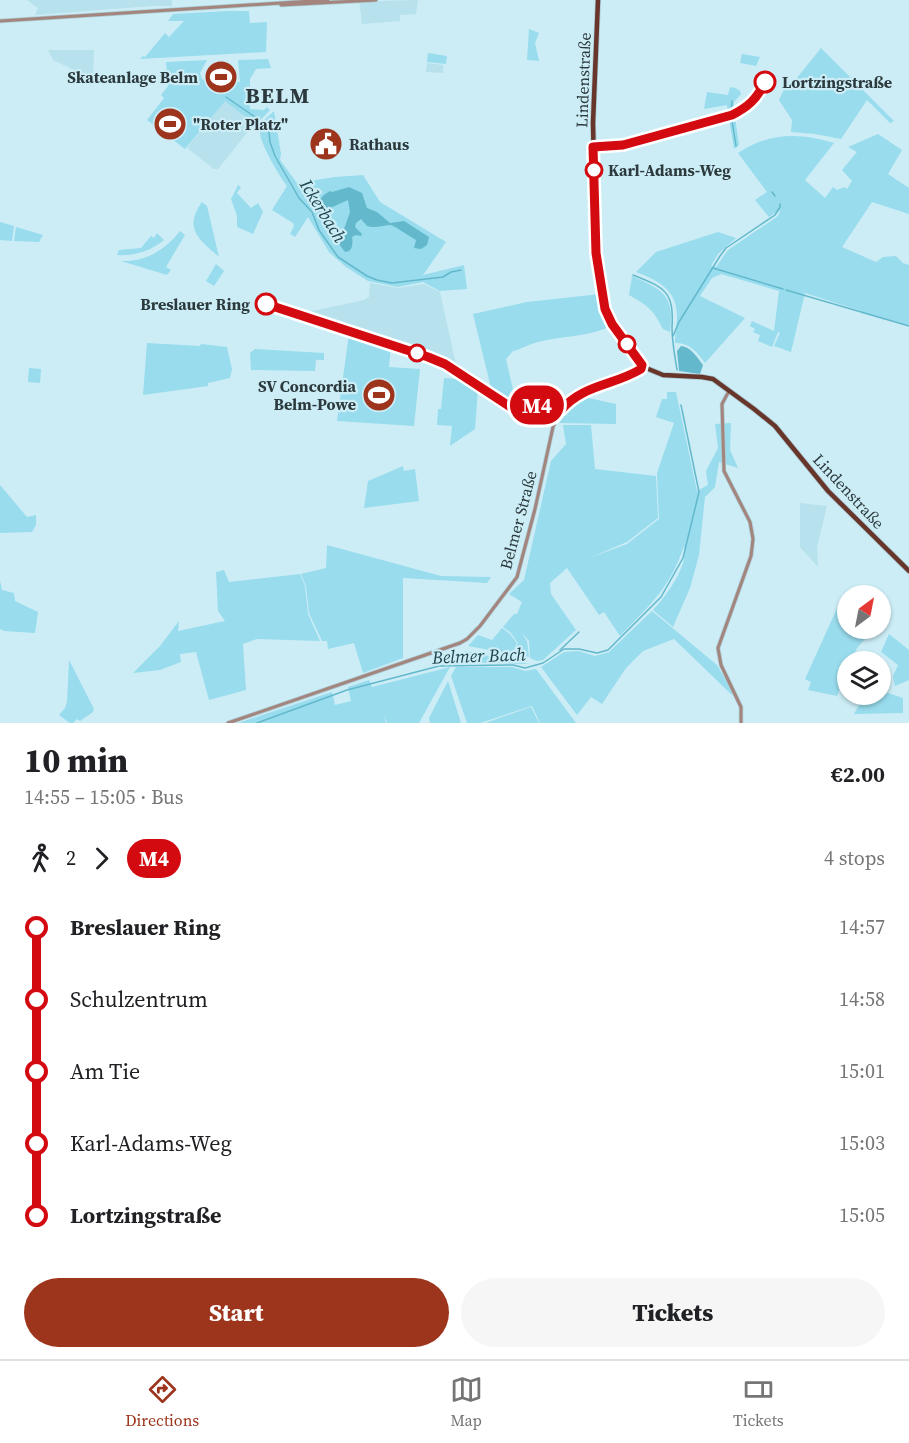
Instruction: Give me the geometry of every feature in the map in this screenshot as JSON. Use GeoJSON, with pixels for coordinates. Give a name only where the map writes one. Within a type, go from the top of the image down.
{"type":"FeatureCollection","features":[{"type":"Feature","properties":{"kind":"main road","name":"Lindenstraße"},"geometry":{"type":"LineString","coordinates":[[598,0],[593,123],[596,253],[608,316],[643,368],[663,375],[708,378],[730,391],[775,426],[828,491],[909,571]]}},
{"type":"Feature","properties":{"kind":"street"},"geometry":{"type":"LineString","coordinates":[[0,21],[327,0]]}},
{"type":"Feature","properties":{"kind":"street"},"geometry":{"type":"LineString","coordinates":[[273,2],[284,6],[376,0]]}},
{"type":"Feature","properties":{"kind":"street","name":"Belmer Straße"},"geometry":{"type":"LineString","coordinates":[[228,723],[467,639],[480,626],[517,577],[535,509],[548,446],[559,414],[570,400],[582,392],[643,368]]}},
{"type":"Feature","properties":{"kind":"street"},"geometry":{"type":"LineString","coordinates":[[730,391],[722,404],[724,471],[750,522],[753,539],[751,556],[719,640],[718,656],[739,701],[742,712],[741,723]]}},
{"type":"Feature","properties":{"kind":"shaded area"},"geometry":{"type":"Polygon","coordinates":[[[27,0],[172,0],[172,6],[35,15],[38,8],[27,0]]]}},
{"type":"Feature","properties":{"kind":"shaded area"},"geometry":{"type":"Polygon","coordinates":[[[359,0],[418,0],[416,14],[400,15],[400,21],[362,24],[359,0]]]}},
{"type":"Feature","properties":{"kind":"shaded area"},"geometry":{"type":"Polygon","coordinates":[[[249,11],[250,23],[267,22],[266,52],[140,59],[145,57],[165,33],[169,37],[184,21],[168,21],[173,14],[249,11]]]}},
{"type":"Feature","properties":{"kind":"shaded area"},"geometry":{"type":"Polygon","coordinates":[[[529,29],[539,33],[535,43],[539,61],[527,60],[529,29]]]}},
{"type":"Feature","properties":{"kind":"shaded area"},"geometry":{"type":"Polygon","coordinates":[[[821,48],[894,121],[890,123],[867,100],[841,139],[791,132],[792,120],[779,100],[786,85],[797,78],[821,48]]]}},
{"type":"Feature","properties":{"kind":"shaded area"},"geometry":{"type":"Polygon","coordinates":[[[48,50],[94,50],[93,79],[53,60],[48,50]]]}},
{"type":"Feature","properties":{"kind":"shaded area"},"geometry":{"type":"Polygon","coordinates":[[[428,53],[447,56],[446,64],[427,62],[428,53]]]}},
{"type":"Feature","properties":{"kind":"shaded area"},"geometry":{"type":"Polygon","coordinates":[[[742,54],[760,57],[756,66],[740,63],[742,54]]]}},
{"type":"Feature","properties":{"kind":"shaded area"},"geometry":{"type":"Polygon","coordinates":[[[268,59],[271,68],[256,69],[250,79],[250,109],[264,110],[267,107],[270,110],[256,125],[225,101],[185,149],[147,120],[164,98],[161,95],[168,86],[166,62],[207,60],[200,73],[202,79],[208,82],[240,82],[238,60],[268,59]]]}},
{"type":"Feature","properties":{"kind":"shaded area"},"geometry":{"type":"Polygon","coordinates":[[[427,63],[443,65],[443,73],[426,72],[427,63]]]}},
{"type":"Feature","properties":{"kind":"shaded area"},"geometry":{"type":"Polygon","coordinates":[[[730,87],[740,91],[741,94],[734,102],[734,112],[728,114],[727,105],[704,109],[707,92],[728,95],[730,87]]]}},
{"type":"Feature","properties":{"kind":"shaded area"},"geometry":{"type":"Polygon","coordinates":[[[225,100],[254,124],[218,169],[214,169],[187,148],[225,100]]]}},
{"type":"Feature","properties":{"kind":"shaded area"},"geometry":{"type":"Polygon","coordinates":[[[274,111],[280,160],[297,183],[363,175],[380,202],[446,242],[423,275],[464,265],[467,289],[440,291],[423,282],[398,287],[368,281],[346,267],[329,252],[308,217],[295,237],[290,234],[293,223],[272,210],[287,186],[270,159],[260,135],[262,124],[274,111]]]}},
{"type":"Feature","properties":{"kind":"shaded area"},"geometry":{"type":"Polygon","coordinates":[[[735,117],[739,145],[734,149],[729,119],[735,117]]]}},
{"type":"Feature","properties":{"kind":"shaded area"},"geometry":{"type":"Polygon","coordinates":[[[878,134],[902,150],[888,174],[909,188],[909,214],[872,202],[842,247],[876,262],[883,257],[896,256],[909,265],[909,326],[861,313],[861,311],[805,293],[791,352],[774,346],[780,333],[778,332],[772,347],[758,341],[760,335],[753,332],[755,329],[750,326],[752,321],[774,331],[779,291],[721,274],[712,278],[700,296],[745,318],[705,363],[689,346],[675,343],[677,319],[671,294],[659,283],[636,272],[656,252],[718,232],[736,238],[718,254],[711,266],[716,267],[728,250],[778,216],[780,210],[769,217],[755,200],[767,192],[738,153],[761,141],[785,136],[809,137],[834,143],[805,180],[825,198],[833,187],[837,190],[844,187],[847,189],[852,181],[842,170],[857,152],[848,147],[878,134]]]}},
{"type":"Feature","properties":{"kind":"shaded area"},"geometry":{"type":"Polygon","coordinates":[[[238,185],[241,187],[237,193],[251,208],[258,203],[263,212],[253,234],[237,227],[237,216],[231,199],[238,185]]]}},
{"type":"Feature","properties":{"kind":"shaded area"},"geometry":{"type":"Polygon","coordinates":[[[202,202],[207,206],[219,257],[200,239],[194,227],[196,211],[202,202]]]}},
{"type":"Feature","properties":{"kind":"shaded area"},"geometry":{"type":"Polygon","coordinates":[[[0,222],[14,226],[12,241],[0,240],[0,222]]]}},
{"type":"Feature","properties":{"kind":"shaded area"},"geometry":{"type":"Polygon","coordinates":[[[16,227],[43,235],[39,242],[14,241],[16,227]]]}},
{"type":"Feature","properties":{"kind":"shaded area"},"geometry":{"type":"Polygon","coordinates":[[[180,231],[185,235],[166,267],[171,270],[167,275],[121,261],[130,261],[154,254],[180,231]]]}},
{"type":"Feature","properties":{"kind":"shaded area"},"geometry":{"type":"Polygon","coordinates":[[[157,233],[164,240],[154,247],[136,254],[117,255],[119,250],[141,248],[151,236],[154,238],[157,233]]]}},
{"type":"Feature","properties":{"kind":"shaded area"},"geometry":{"type":"Polygon","coordinates":[[[216,264],[224,271],[214,286],[206,281],[216,264]]]}},
{"type":"Feature","properties":{"kind":"shaded area"},"geometry":{"type":"Polygon","coordinates":[[[632,276],[651,285],[664,295],[670,309],[670,332],[663,329],[649,309],[629,295],[632,276]]]}},
{"type":"Feature","properties":{"kind":"shaded area"},"geometry":{"type":"Polygon","coordinates":[[[370,283],[399,288],[424,284],[440,292],[457,369],[433,353],[426,353],[305,315],[308,312],[364,300],[369,297],[370,283]]]}},
{"type":"Feature","properties":{"kind":"shaded area"},"geometry":{"type":"Polygon","coordinates":[[[600,294],[604,313],[611,326],[593,333],[545,340],[513,351],[506,359],[515,406],[492,392],[473,314],[527,302],[600,294]]]}},
{"type":"Feature","properties":{"kind":"shaded area","name":"SV Concordia Belm-Powe"},"geometry":{"type":"Polygon","coordinates":[[[349,334],[391,346],[389,367],[420,369],[414,426],[337,421],[349,334]]]}},
{"type":"Feature","properties":{"kind":"shaded area"},"geometry":{"type":"Polygon","coordinates":[[[147,343],[227,347],[232,369],[230,378],[208,383],[208,386],[143,395],[147,343]]]}},
{"type":"Feature","properties":{"kind":"shaded area"},"geometry":{"type":"Polygon","coordinates":[[[255,349],[324,353],[324,360],[316,360],[315,371],[251,370],[250,353],[255,349]]]}},
{"type":"Feature","properties":{"kind":"shaded area"},"geometry":{"type":"Polygon","coordinates":[[[29,368],[41,369],[40,383],[28,382],[29,368]]]}},
{"type":"Feature","properties":{"kind":"shaded area"},"geometry":{"type":"Polygon","coordinates":[[[460,376],[478,389],[475,429],[450,446],[452,426],[437,425],[438,409],[441,409],[444,378],[459,379],[460,376]]]}},
{"type":"Feature","properties":{"kind":"shaded area"},"geometry":{"type":"Polygon","coordinates":[[[667,392],[676,392],[697,491],[708,485],[706,471],[718,448],[715,424],[731,423],[730,450],[738,468],[719,462],[715,487],[705,497],[699,555],[690,588],[673,627],[653,610],[670,589],[680,571],[685,554],[684,546],[666,585],[620,636],[604,612],[599,615],[567,568],[550,583],[551,594],[576,630],[543,660],[537,661],[530,658],[529,641],[521,632],[527,641],[529,657],[513,654],[518,643],[503,627],[514,614],[517,614],[522,602],[509,594],[524,580],[551,461],[566,444],[563,425],[591,425],[595,469],[656,476],[658,518],[627,542],[589,558],[627,544],[659,519],[657,473],[674,423],[656,417],[662,399],[667,399],[667,392]]]}},
{"type":"Feature","properties":{"kind":"shaded area"},"geometry":{"type":"Polygon","coordinates":[[[584,397],[616,404],[616,424],[559,423],[568,410],[584,397]]]}},
{"type":"Feature","properties":{"kind":"shaded area"},"geometry":{"type":"Polygon","coordinates":[[[403,466],[404,471],[415,469],[419,501],[364,508],[368,481],[403,466]]]}},
{"type":"Feature","properties":{"kind":"shaded area"},"geometry":{"type":"Polygon","coordinates":[[[0,485],[27,517],[36,515],[36,525],[32,532],[0,533],[0,485]]]}},
{"type":"Feature","properties":{"kind":"shaded area"},"geometry":{"type":"Polygon","coordinates":[[[800,503],[827,506],[817,547],[818,567],[800,547],[800,503]]]}},
{"type":"Feature","properties":{"kind":"shaded area"},"geometry":{"type":"Polygon","coordinates":[[[327,545],[441,576],[491,577],[487,583],[403,578],[403,658],[363,673],[354,643],[328,649],[327,641],[322,641],[309,613],[306,586],[301,574],[326,568],[327,545]]]}},
{"type":"Feature","properties":{"kind":"shaded area"},"geometry":{"type":"Polygon","coordinates":[[[224,570],[229,582],[300,574],[305,586],[308,614],[320,641],[257,639],[243,644],[246,690],[209,700],[196,652],[180,654],[181,662],[160,670],[133,673],[160,646],[179,621],[178,631],[225,621],[218,611],[216,572],[224,570]]]}},
{"type":"Feature","properties":{"kind":"shaded area"},"geometry":{"type":"Polygon","coordinates":[[[0,581],[2,590],[14,593],[15,601],[38,612],[35,633],[0,629],[0,581]]]}},
{"type":"Feature","properties":{"kind":"shaded area"},"geometry":{"type":"Polygon","coordinates":[[[837,608],[837,639],[865,639],[856,651],[837,651],[837,696],[808,690],[811,682],[805,679],[837,608]]]}},
{"type":"Feature","properties":{"kind":"shaded area"},"geometry":{"type":"Polygon","coordinates":[[[652,611],[717,665],[734,694],[732,695],[674,639],[643,651],[626,668],[602,704],[591,697],[577,715],[541,667],[564,652],[578,651],[595,656],[609,652],[652,611]]]}},
{"type":"Feature","properties":{"kind":"shaded area"},"geometry":{"type":"Polygon","coordinates":[[[502,628],[517,643],[512,654],[468,646],[478,635],[492,640],[502,628]]]}},
{"type":"Feature","properties":{"kind":"shaded area"},"geometry":{"type":"Polygon","coordinates":[[[891,636],[909,650],[909,680],[895,686],[893,676],[898,665],[891,660],[891,651],[881,651],[891,636]]]}},
{"type":"Feature","properties":{"kind":"shaded area"},"geometry":{"type":"Polygon","coordinates":[[[465,651],[529,664],[459,662],[465,651]]]}},
{"type":"Feature","properties":{"kind":"shaded area"},"geometry":{"type":"Polygon","coordinates":[[[69,660],[94,709],[80,721],[77,719],[73,723],[59,715],[67,702],[69,660]]]}},
{"type":"Feature","properties":{"kind":"shaded area"},"geometry":{"type":"Polygon","coordinates":[[[450,667],[419,723],[387,723],[383,713],[386,723],[238,723],[332,692],[335,705],[351,701],[348,687],[369,680],[372,687],[450,667]]]}},
{"type":"Feature","properties":{"kind":"shaded area"},"geometry":{"type":"Polygon","coordinates":[[[456,667],[512,667],[525,671],[536,669],[576,723],[540,723],[532,706],[480,723],[467,723],[451,676],[456,667]]]}},
{"type":"Feature","properties":{"kind":"shaded area"},"geometry":{"type":"Polygon","coordinates":[[[448,681],[461,723],[430,723],[429,718],[448,681]]]}},
{"type":"Feature","properties":{"kind":"shaded area"},"geometry":{"type":"Polygon","coordinates":[[[891,694],[903,698],[903,713],[854,714],[859,705],[891,705],[891,694]]]}},
{"type":"Feature","properties":{"kind":"shaded area"},"geometry":{"type":"Polygon","coordinates":[[[531,707],[539,723],[485,723],[531,707]]]}},
{"type":"Feature","properties":{"kind":"water"},"geometry":{"type":"Polygon","coordinates":[[[349,187],[362,193],[367,208],[377,212],[390,223],[404,221],[429,237],[427,245],[421,249],[414,248],[416,240],[395,227],[391,225],[370,227],[361,219],[355,227],[362,234],[352,237],[351,249],[345,252],[333,236],[343,232],[350,212],[348,200],[319,213],[318,206],[322,197],[330,191],[349,187]]]}},
{"type":"Feature","properties":{"kind":"water"},"geometry":{"type":"Polygon","coordinates":[[[681,346],[691,350],[703,365],[700,374],[679,371],[677,351],[681,346]]]}},
{"type":"Feature","properties":{"kind":"waterway"},"geometry":{"type":"LineString","coordinates":[[226,97],[255,117]]}},
{"type":"Feature","properties":{"kind":"waterway"},"geometry":{"type":"LineString","coordinates":[[731,112],[732,101]]}},
{"type":"Feature","properties":{"kind":"waterway"},"geometry":{"type":"LineString","coordinates":[[732,121],[736,146]]}},
{"type":"Feature","properties":{"kind":"waterway","name":"Ickerbach"},"geometry":{"type":"LineString","coordinates":[[268,123],[270,142],[275,156],[299,198],[312,212],[319,230],[338,257],[367,276],[392,283],[443,277],[461,270]]}},
{"type":"Feature","properties":{"kind":"waterway"},"geometry":{"type":"LineString","coordinates":[[772,192],[775,196]]}},
{"type":"Feature","properties":{"kind":"waterway"},"geometry":{"type":"LineString","coordinates":[[673,336],[679,322],[726,248],[775,215],[780,204]]}},
{"type":"Feature","properties":{"kind":"waterway","name":"Belmer Bach"},"geometry":{"type":"LineString","coordinates":[[713,268],[783,289]]}},
{"type":"Feature","properties":{"kind":"waterway","name":"Ickerbach"},"geometry":{"type":"LineString","coordinates":[[633,275],[660,288],[669,299],[677,370]]}},
{"type":"Feature","properties":{"kind":"waterway","name":"Belmer Bach"},"geometry":{"type":"LineString","coordinates":[[786,290],[909,326]]}},
{"type":"Feature","properties":{"kind":"waterway","name":"Belmer Bach"},"geometry":{"type":"LineString","coordinates":[[257,723],[347,690],[439,666],[513,665],[525,668],[543,663],[564,649],[579,649],[597,653],[608,650],[661,597],[683,558],[699,492],[681,405]]}},
{"type":"Feature","properties":{"kind":"waterway"},"geometry":{"type":"LineString","coordinates":[[560,650],[579,632]]}},
{"type":"Feature","properties":{"kind":"bus line","name":"M4"},"geometry":{"type":"LineString","coordinates":[[266,304],[445,364],[512,408],[550,403],[561,410],[582,392],[633,374],[641,369],[642,365],[612,324],[605,309],[596,253],[593,147],[623,145],[732,115],[745,109],[756,99],[765,82]]}},
{"type":"Feature","properties":{"kind":"place","name":"Skateanlage Belm"},"geometry":{"type":"Point","coordinates":[221,77]}},
{"type":"Feature","properties":{"kind":"place","name":"Lortzingstraße"},"geometry":{"type":"Point","coordinates":[765,82]}},
{"type":"Feature","properties":{"kind":"place","name":"\"Roter Platz\""},"geometry":{"type":"Point","coordinates":[170,124]}},
{"type":"Feature","properties":{"kind":"place","name":"Rathaus"},"geometry":{"type":"Point","coordinates":[326,144]}},
{"type":"Feature","properties":{"kind":"place","name":"Karl-Adams-Weg"},"geometry":{"type":"Point","coordinates":[594,170]}},
{"type":"Feature","properties":{"kind":"place","name":"Breslauer Ring"},"geometry":{"type":"Point","coordinates":[266,304]}},
{"type":"Feature","properties":{"kind":"place","name":"SV Concordia Belm-Powe"},"geometry":{"type":"Point","coordinates":[379,395]}},
{"type":"Feature","properties":{"kind":"district","name":"BELM"},"geometry":{"type":"Point","coordinates":[278,95]}}]}
